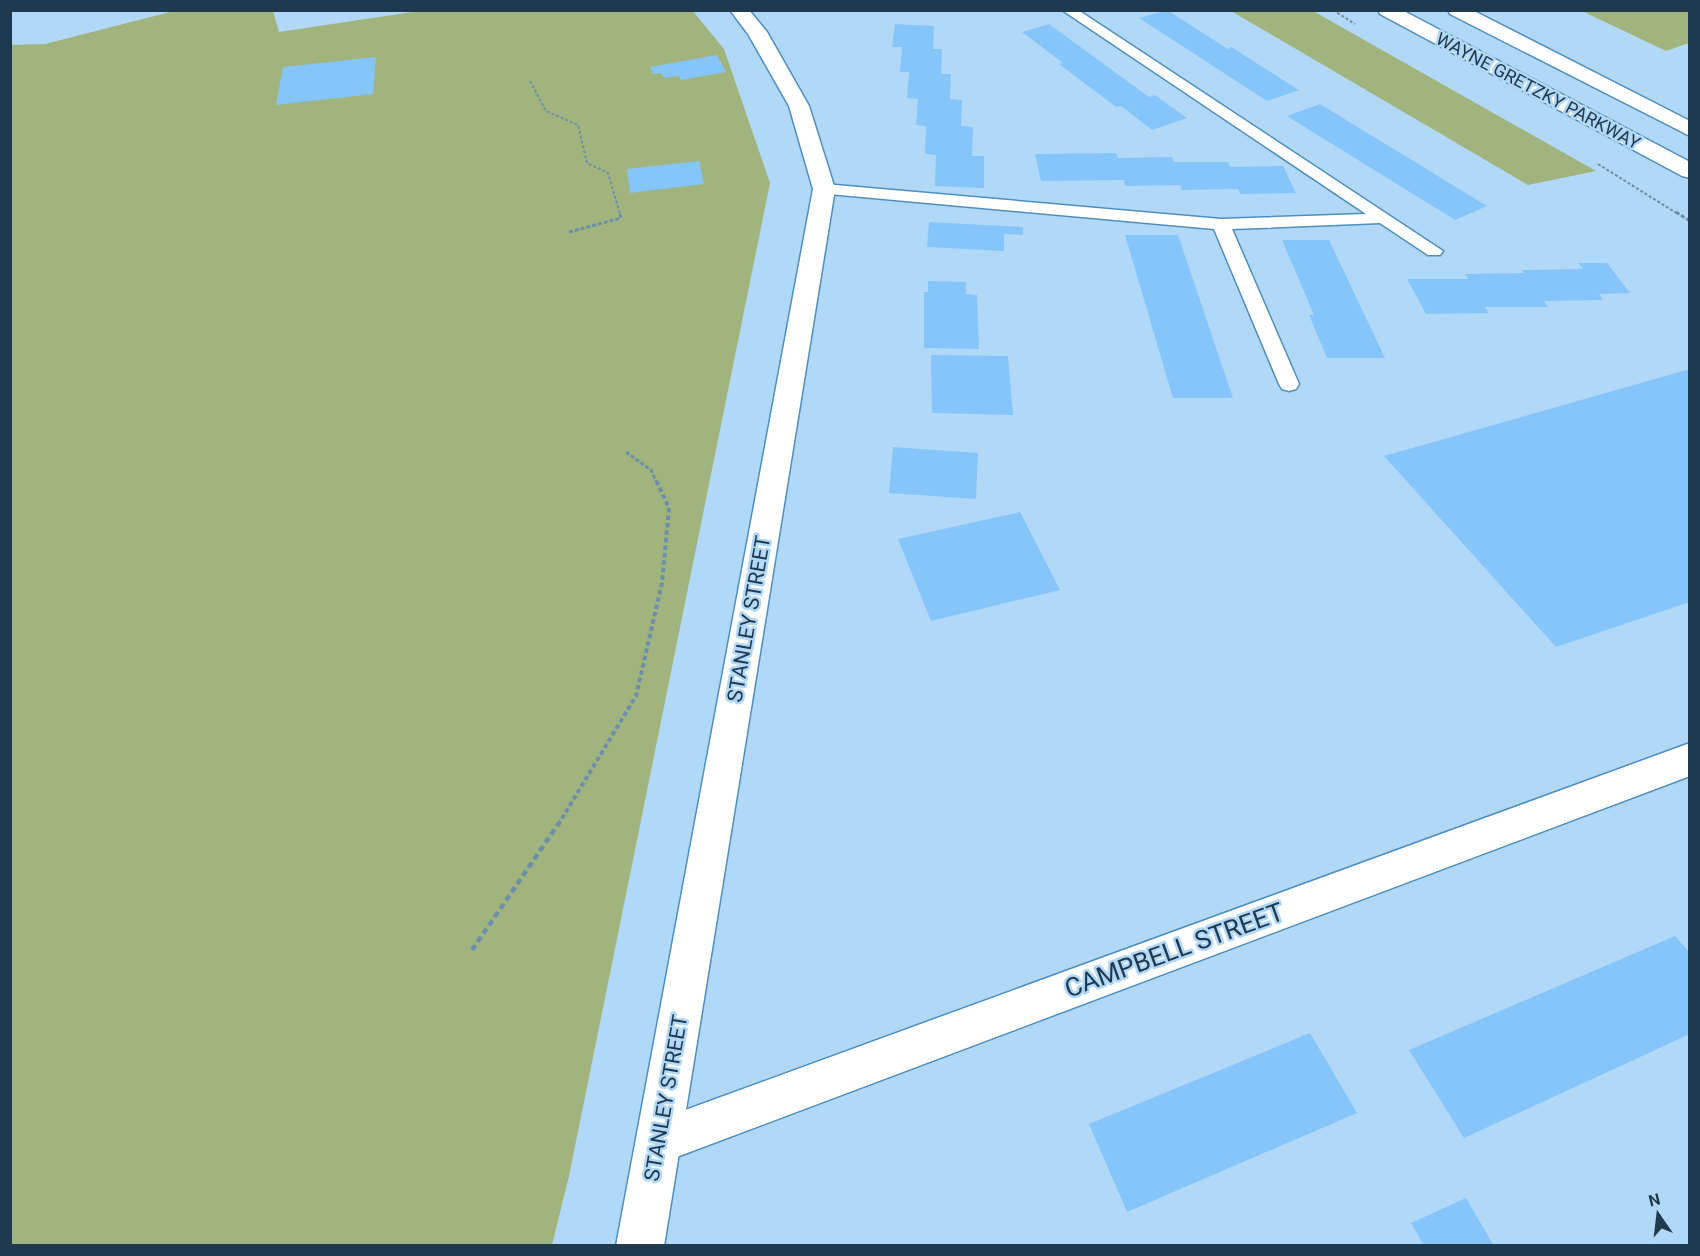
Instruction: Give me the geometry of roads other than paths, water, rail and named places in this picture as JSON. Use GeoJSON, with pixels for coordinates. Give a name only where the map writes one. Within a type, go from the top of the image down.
{"type":"FeatureCollection","features":[{"type":"Feature","properties":{"kind":"street","name":"STANLEY STREET"},"geometry":{"type":"LineString","coordinates":[[640,1245],[824,189],[799,106],[757,32],[739,10]]}},
{"type":"Feature","properties":{"kind":"street","name":"WAYNE GRETZKY PARKWAY"},"geometry":{"type":"LineString","coordinates":[[1388,10],[1689,171]]}},
{"type":"Feature","properties":{"kind":"street","name":"WAYNE GRETZKY PARKWAY"},"geometry":{"type":"LineString","coordinates":[[1457,10],[1689,130]]}},
{"type":"Feature","properties":{"kind":"street","name":"CAMPBELL STREET"},"geometry":{"type":"LineString","coordinates":[[658,1142],[1689,759]]}},
{"type":"Feature","properties":{"kind":"lane"},"geometry":{"type":"LineString","coordinates":[[1068,10],[1434,251]]}},
{"type":"Feature","properties":{"kind":"lane"},"geometry":{"type":"LineString","coordinates":[[824,189],[1221,224],[1384,218]]}},
{"type":"Feature","properties":{"kind":"lane"},"geometry":{"type":"LineString","coordinates":[[1221,224],[1288,384]]}}]}
